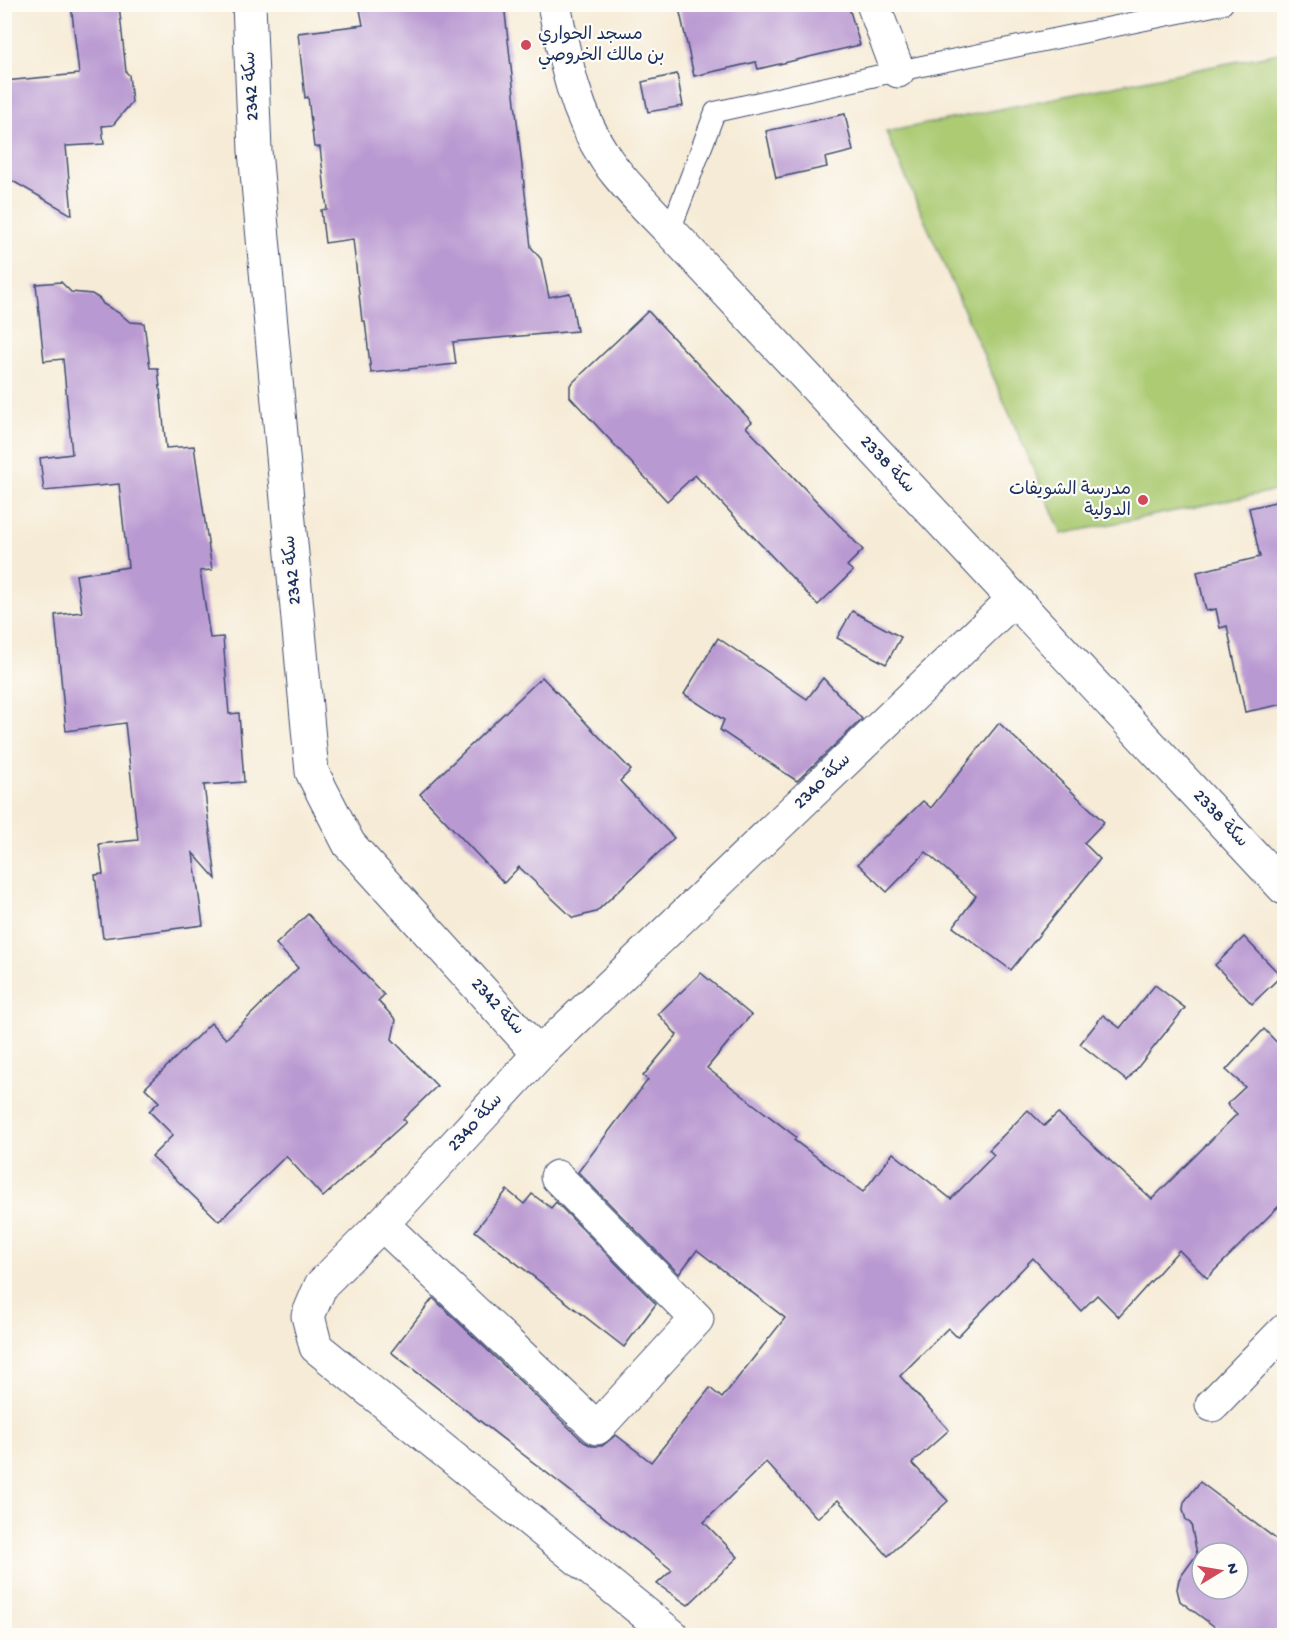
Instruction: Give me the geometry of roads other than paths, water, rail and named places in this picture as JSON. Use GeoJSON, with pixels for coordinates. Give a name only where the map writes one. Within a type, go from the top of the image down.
{"type":"FeatureCollection","features":[{"type":"Feature","properties":{"kind":"street","name":"سكة 2342"},"geometry":{"type":"LineString","coordinates":[[249,4],[255,151],[312,772],[349,844],[539,1054]]}},
{"type":"Feature","properties":{"kind":"street","name":"سكة 2338"},"geometry":{"type":"LineString","coordinates":[[554,4],[569,78],[586,125],[607,161],[1013,600],[1284,888]]}},
{"type":"Feature","properties":{"kind":"street"},"geometry":{"type":"LineString","coordinates":[[873,4],[898,70]]}},
{"type":"Feature","properties":{"kind":"street","name":"سكة 2340"},"geometry":{"type":"LineString","coordinates":[[673,1635],[316,1347],[308,1316],[321,1285],[382,1224],[539,1054],[1013,600]]}},
{"type":"Feature","properties":{"kind":"street"},"geometry":{"type":"LineString","coordinates":[[382,1224],[597,1428],[697,1319],[557,1177]]}},
{"type":"Feature","properties":{"kind":"street"},"geometry":{"type":"LineString","coordinates":[[1212,1405],[1284,1331]]}},
{"type":"Feature","properties":{"kind":"lane"},"geometry":{"type":"LineString","coordinates":[[670,231],[715,112],[898,70],[1223,4]]}},
{"type":"Feature","properties":{"kind":"place","name":"مسجد الحواري بن مالك الخروصي"},"geometry":{"type":"Point","coordinates":[526,45]}},
{"type":"Feature","properties":{"kind":"place","name":"مدرسة الشويفات الدولية"},"geometry":{"type":"Point","coordinates":[1143,500]}}]}
